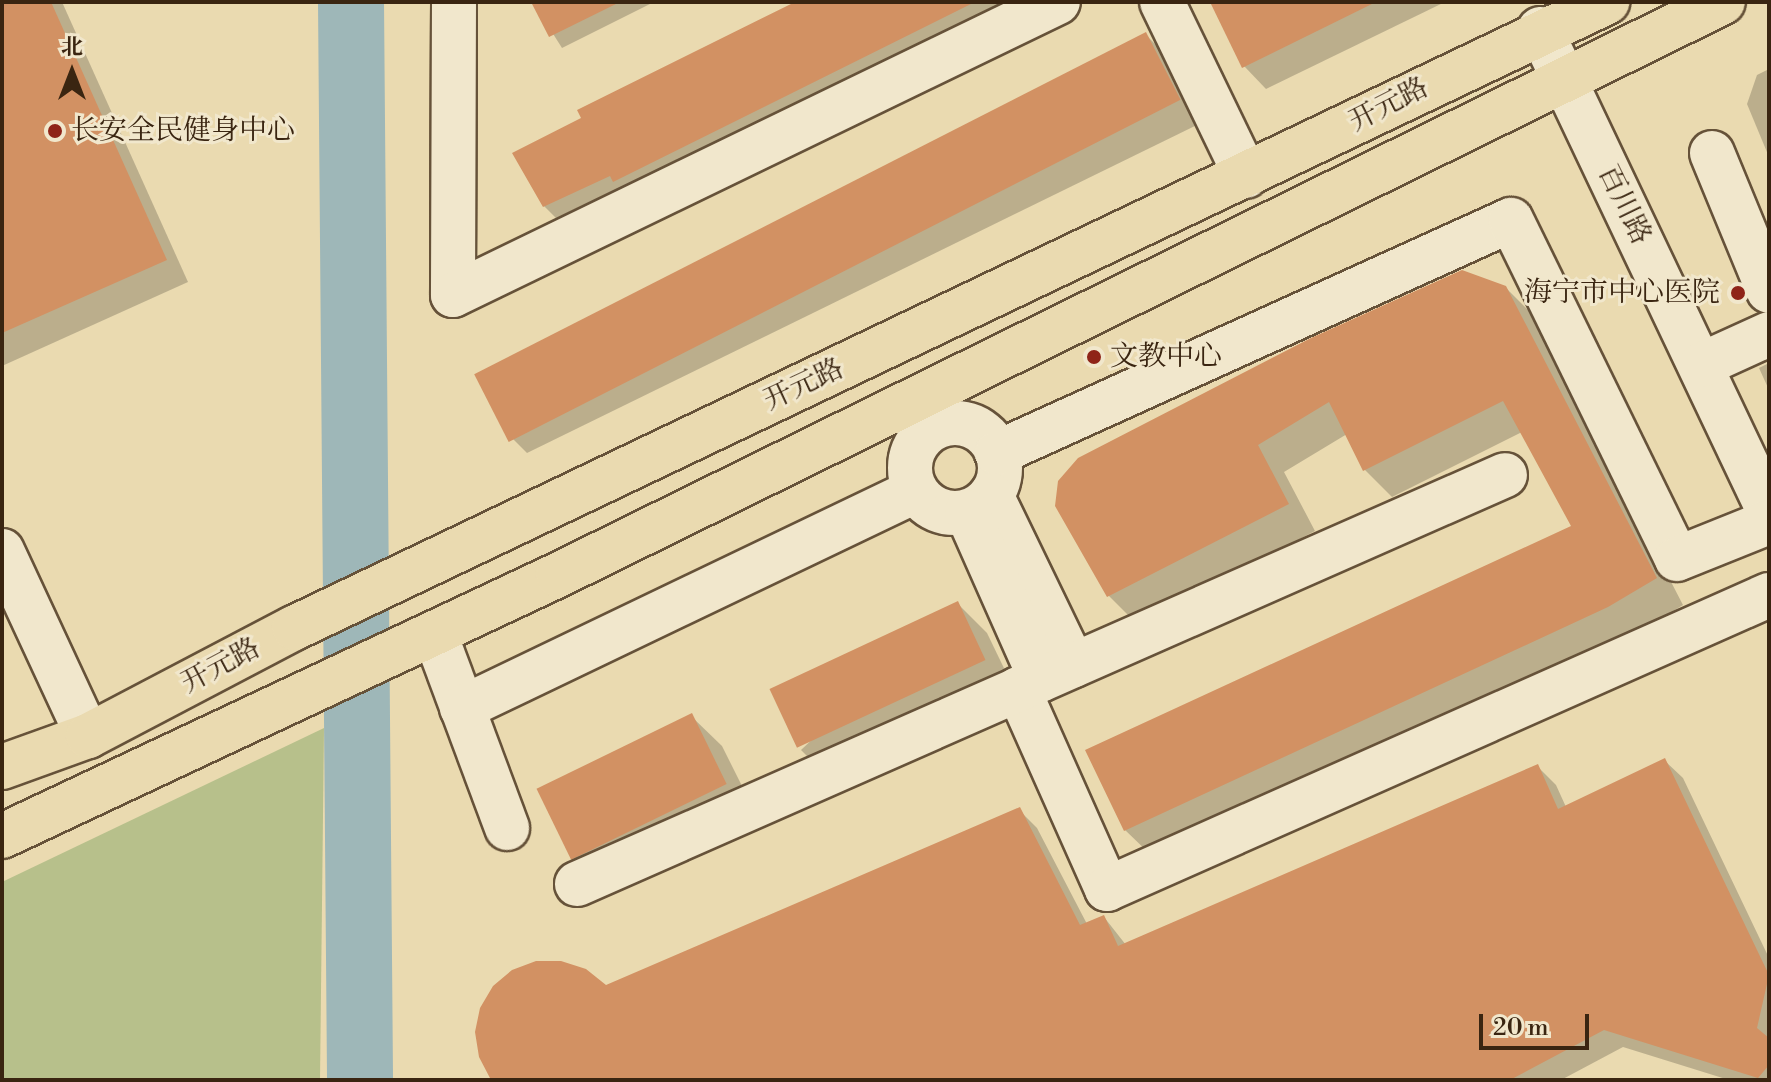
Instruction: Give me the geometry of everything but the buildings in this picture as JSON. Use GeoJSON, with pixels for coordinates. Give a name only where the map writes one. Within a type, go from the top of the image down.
{"type":"FeatureCollection","features":[{"type":"Feature","properties":{"kind":"main road","name":"开元路"},"geometry":{"type":"LineString","coordinates":[[2,767],[88,736],[294,628],[1246,176],[1540,29],[1607,2]]}},
{"type":"Feature","properties":{"kind":"main road","name":"开元路"},"geometry":{"type":"LineString","coordinates":[[2,836],[417,643],[926,413],[1564,80],[1723,2]]}},
{"type":"Feature","properties":{"kind":"street"},"geometry":{"type":"LineString","coordinates":[[454,2],[453,295],[1058,2]]}},
{"type":"Feature","properties":{"kind":"street"},"geometry":{"type":"LineString","coordinates":[[1162,2],[1246,176]]}},
{"type":"Feature","properties":{"kind":"street","name":"百川路"},"geometry":{"type":"LineString","coordinates":[[1540,29],[1769,511]]}},
{"type":"Feature","properties":{"kind":"street"},"geometry":{"type":"LineString","coordinates":[[1712,153],[1769,291]]}},
{"type":"Feature","properties":{"kind":"street"},"geometry":{"type":"LineString","coordinates":[[997,453],[1511,220],[1677,559],[1769,522]]}},
{"type":"Feature","properties":{"kind":"street"},"geometry":{"type":"LineString","coordinates":[[1704,372],[1769,334]]}},
{"type":"Feature","properties":{"kind":"street"},"geometry":{"type":"LineString","coordinates":[[1704,372],[1769,352]]}},
{"type":"Feature","properties":{"kind":"street"},"geometry":{"type":"LineString","coordinates":[[926,413],[964,424],[990,440],[997,453],[998,482],[979,504],[938,510],[915,491],[910,462],[926,413]]}},
{"type":"Feature","properties":{"kind":"street"},"geometry":{"type":"LineString","coordinates":[[577,884],[1505,475]]}},
{"type":"Feature","properties":{"kind":"street"},"geometry":{"type":"LineString","coordinates":[[462,708],[915,491]]}},
{"type":"Feature","properties":{"kind":"street"},"geometry":{"type":"LineString","coordinates":[[979,504],[1044,678],[1107,889],[1769,595]]}},
{"type":"Feature","properties":{"kind":"street"},"geometry":{"type":"LineString","coordinates":[[2,551],[88,736]]}},
{"type":"Feature","properties":{"kind":"street"},"geometry":{"type":"LineString","coordinates":[[417,643],[462,708],[507,828]]}},
{"type":"Feature","properties":{"kind":"green space"},"geometry":{"type":"Polygon","coordinates":[[[324,728],[320,1080],[2,1080],[2,882],[324,728]]]}},
{"type":"Feature","properties":{"kind":"waterway"},"geometry":{"type":"LineString","coordinates":[[351,2],[360,1080]]}},
{"type":"Feature","properties":{"kind":"place","name":"长安全民健身中心"},"geometry":{"type":"Point","coordinates":[55,131]}},
{"type":"Feature","properties":{"kind":"place","name":"海宁市中心医院"},"geometry":{"type":"Point","coordinates":[1738,293]}},
{"type":"Feature","properties":{"kind":"place","name":"文教中心"},"geometry":{"type":"Point","coordinates":[1094,357]}}]}
